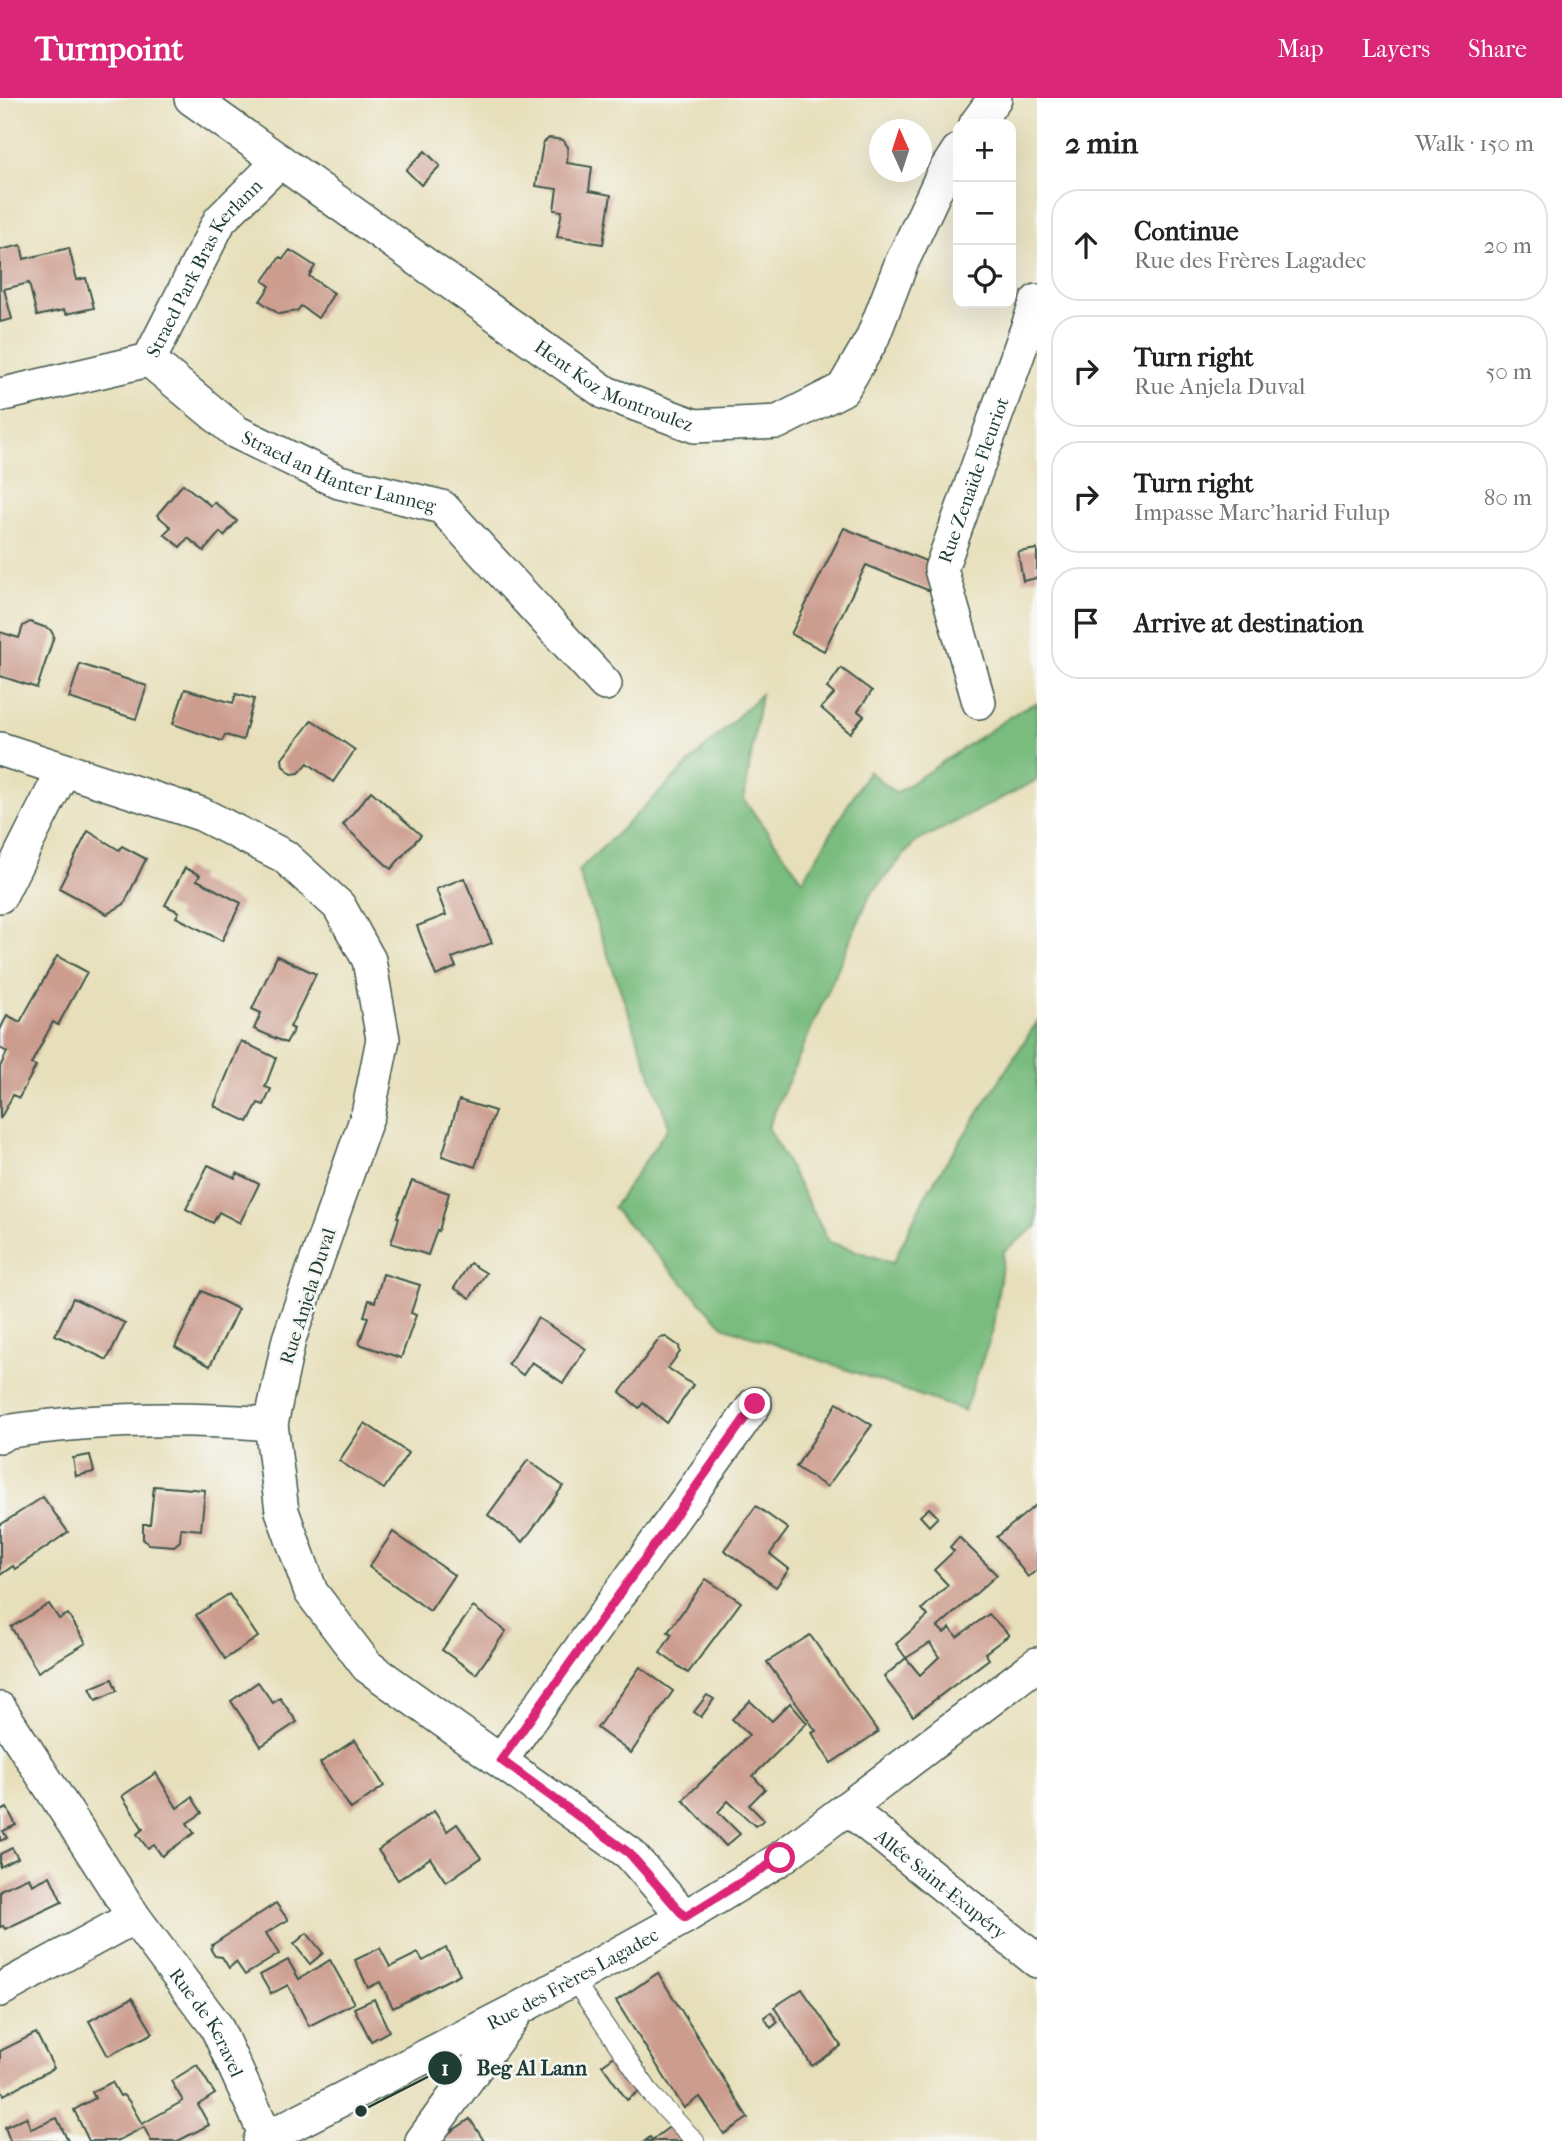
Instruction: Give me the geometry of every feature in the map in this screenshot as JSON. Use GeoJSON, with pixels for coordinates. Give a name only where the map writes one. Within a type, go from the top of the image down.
{"type":"FeatureCollection","features":[{"type":"Feature","properties":{"kind":"street","name":"Hent Koz Montroulez"},"geometry":{"type":"LineString","coordinates":[[191,98],[606,393],[695,426],[778,422],[843,388],[872,339],[901,264],[943,174],[953,159]]}},
{"type":"Feature","properties":{"kind":"street","name":"Straed Park Bras Kerlann"},"geometry":{"type":"LineString","coordinates":[[0,395],[149,360],[220,220],[280,161]]}},
{"type":"Feature","properties":{"kind":"street","name":"Rue Zenaïde Fleuriot"},"geometry":{"type":"LineString","coordinates":[[979,702],[941,569],[1037,301]]}},
{"type":"Feature","properties":{"kind":"street","name":"Straed an Hanter Lanneg"},"geometry":{"type":"LineString","coordinates":[[149,360],[236,432],[339,482],[442,507],[605,684]]}},
{"type":"Feature","properties":{"kind":"street","name":"Rue Anjela Duval"},"geometry":{"type":"LineString","coordinates":[[0,749],[201,814],[284,856],[339,906],[369,961],[383,1039],[368,1114],[289,1339],[271,1424],[282,1511],[312,1592],[367,1666],[629,1853],[685,1917]]}},
{"type":"Feature","properties":{"kind":"street"},"geometry":{"type":"LineString","coordinates":[[0,896],[63,771]]}},
{"type":"Feature","properties":{"kind":"street"},"geometry":{"type":"LineString","coordinates":[[501,1760],[755,1404]]}},
{"type":"Feature","properties":{"kind":"street"},"geometry":{"type":"LineString","coordinates":[[2,1430],[71,1422],[189,1418],[271,1424]]}},
{"type":"Feature","properties":{"kind":"street","name":"Rue des Frères Lagadec"},"geometry":{"type":"LineString","coordinates":[[263,2139],[519,2009],[685,1917],[780,1858],[1037,1664]]}},
{"type":"Feature","properties":{"kind":"street","name":"Rue de Keravel"},"geometry":{"type":"LineString","coordinates":[[0,1709],[9,1742],[216,2026],[263,2139]]}},
{"type":"Feature","properties":{"kind":"street","name":"Allée Saint-Exupéry"},"geometry":{"type":"LineString","coordinates":[[846,1808],[1037,1961]]}},
{"type":"Feature","properties":{"kind":"street"},"geometry":{"type":"LineString","coordinates":[[0,1990],[134,1917]]}},
{"type":"Feature","properties":{"kind":"street"},"geometry":{"type":"LineString","coordinates":[[422,2141],[519,2009]]}},
{"type":"Feature","properties":{"kind":"lane"},"geometry":{"type":"LineString","coordinates":[[573,1979],[652,2095],[695,2141]]}},
{"type":"Feature","properties":{"kind":"green space"},"geometry":{"type":"Polygon","coordinates":[[[761,694],[744,800],[803,880],[868,771],[896,793],[1022,709],[1037,703],[1037,780],[914,843],[870,895],[768,1127],[829,1242],[893,1263],[926,1194],[1037,1022],[1037,1226],[1004,1251],[992,1333],[964,1411],[723,1326],[613,1208],[669,1126],[578,871],[761,694]]]}},
{"type":"Feature","properties":{"kind":"building"},"geometry":{"type":"Polygon","coordinates":[[[549,138],[563,140],[568,147],[567,163],[592,167],[589,191],[611,195],[603,244],[557,237],[562,211],[554,210],[557,189],[536,186],[543,143],[549,138]]]}},
{"type":"Feature","properties":{"kind":"building"},"geometry":{"type":"Polygon","coordinates":[[[425,151],[440,166],[421,185],[406,170],[425,151]]]}},
{"type":"Feature","properties":{"kind":"building"},"geometry":{"type":"Polygon","coordinates":[[[21,245],[24,259],[69,248],[77,280],[86,278],[94,308],[66,314],[64,310],[37,316],[29,283],[4,289],[12,319],[0,322],[0,250],[21,245]]]}},
{"type":"Feature","properties":{"kind":"building"},"geometry":{"type":"Polygon","coordinates":[[[290,250],[315,266],[309,276],[334,293],[318,318],[301,306],[297,311],[279,314],[260,301],[270,286],[263,281],[280,257],[283,259],[290,250]]]}},
{"type":"Feature","properties":{"kind":"building"},"geometry":{"type":"Polygon","coordinates":[[[183,484],[211,506],[214,502],[237,521],[224,536],[220,532],[204,551],[188,538],[180,547],[164,534],[171,527],[157,515],[183,484]]]}},
{"type":"Feature","properties":{"kind":"building"},"geometry":{"type":"Polygon","coordinates":[[[844,528],[933,564],[930,591],[866,565],[824,651],[791,634],[844,528]]]}},
{"type":"Feature","properties":{"kind":"building"},"geometry":{"type":"Polygon","coordinates":[[[1037,549],[1037,578],[1023,581],[1018,552],[1037,549]]]}},
{"type":"Feature","properties":{"kind":"building"},"geometry":{"type":"Polygon","coordinates":[[[30,622],[50,629],[54,636],[37,688],[0,676],[0,632],[19,638],[23,626],[30,622]]]}},
{"type":"Feature","properties":{"kind":"building"},"geometry":{"type":"Polygon","coordinates":[[[80,664],[147,686],[136,719],[69,698],[80,664]]]}},
{"type":"Feature","properties":{"kind":"building"},"geometry":{"type":"Polygon","coordinates":[[[841,668],[872,691],[858,711],[864,716],[850,733],[821,708],[834,694],[827,688],[841,668]]]}},
{"type":"Feature","properties":{"kind":"building"},"geometry":{"type":"Polygon","coordinates":[[[185,689],[233,703],[236,694],[254,699],[243,740],[225,735],[222,741],[173,724],[185,689]]]}},
{"type":"Feature","properties":{"kind":"building"},"geometry":{"type":"Polygon","coordinates":[[[312,720],[355,750],[333,782],[308,763],[299,773],[292,774],[283,766],[282,759],[312,720]]]}},
{"type":"Feature","properties":{"kind":"building"},"geometry":{"type":"Polygon","coordinates":[[[371,791],[421,835],[391,869],[343,825],[371,791]]]}},
{"type":"Feature","properties":{"kind":"building"},"geometry":{"type":"Polygon","coordinates":[[[88,831],[119,850],[122,846],[146,859],[124,904],[107,914],[59,888],[88,831]]]}},
{"type":"Feature","properties":{"kind":"building"},"geometry":{"type":"Polygon","coordinates":[[[185,868],[200,875],[197,880],[241,903],[222,941],[176,917],[179,912],[165,905],[185,868]]]}},
{"type":"Feature","properties":{"kind":"building"},"geometry":{"type":"Polygon","coordinates":[[[464,878],[492,943],[452,958],[456,967],[436,976],[417,926],[446,915],[436,889],[464,878]]]}},
{"type":"Feature","properties":{"kind":"building"},"geometry":{"type":"Polygon","coordinates":[[[57,956],[87,972],[58,1025],[53,1022],[31,1064],[36,1066],[19,1098],[13,1095],[0,1119],[0,1067],[7,1052],[0,1048],[0,1030],[7,1015],[20,1022],[57,956]]]}},
{"type":"Feature","properties":{"kind":"building"},"geometry":{"type":"Polygon","coordinates":[[[277,956],[316,974],[290,1027],[294,1029],[286,1043],[254,1029],[261,1013],[252,1009],[277,956]]]}},
{"type":"Feature","properties":{"kind":"building"},"geometry":{"type":"Polygon","coordinates":[[[241,1041],[276,1058],[265,1087],[271,1089],[264,1105],[258,1103],[248,1122],[214,1106],[241,1041]]]}},
{"type":"Feature","properties":{"kind":"building"},"geometry":{"type":"Polygon","coordinates":[[[459,1100],[495,1111],[475,1167],[442,1156],[459,1100]]]}},
{"type":"Feature","properties":{"kind":"building"},"geometry":{"type":"Polygon","coordinates":[[[208,1165],[235,1178],[237,1173],[259,1184],[240,1223],[219,1212],[213,1223],[186,1209],[208,1165]]]}},
{"type":"Feature","properties":{"kind":"building"},"geometry":{"type":"Polygon","coordinates":[[[412,1181],[449,1193],[439,1231],[437,1230],[428,1255],[391,1243],[399,1218],[397,1217],[412,1181]]]}},
{"type":"Feature","properties":{"kind":"building"},"geometry":{"type":"Polygon","coordinates":[[[470,1263],[486,1273],[470,1298],[454,1288],[470,1263]]]}},
{"type":"Feature","properties":{"kind":"building"},"geometry":{"type":"Polygon","coordinates":[[[383,1274],[420,1285],[411,1313],[416,1315],[401,1358],[359,1344],[368,1317],[364,1316],[369,1300],[375,1302],[383,1274]]]}},
{"type":"Feature","properties":{"kind":"building"},"geometry":{"type":"Polygon","coordinates":[[[202,1291],[238,1309],[210,1366],[175,1347],[202,1291]]]}},
{"type":"Feature","properties":{"kind":"building"},"geometry":{"type":"Polygon","coordinates":[[[73,1298],[125,1323],[107,1360],[55,1335],[73,1298]]]}},
{"type":"Feature","properties":{"kind":"building"},"geometry":{"type":"Polygon","coordinates":[[[538,1318],[586,1349],[563,1383],[532,1362],[523,1375],[508,1364],[538,1318]]]}},
{"type":"Feature","properties":{"kind":"building"},"geometry":{"type":"Polygon","coordinates":[[[666,1337],[679,1346],[680,1352],[668,1368],[693,1385],[667,1423],[643,1403],[639,1408],[620,1392],[660,1338],[666,1337]]]}},
{"type":"Feature","properties":{"kind":"building"},"geometry":{"type":"Polygon","coordinates":[[[837,1403],[872,1425],[827,1487],[796,1467],[837,1403]]]}},
{"type":"Feature","properties":{"kind":"building"},"geometry":{"type":"Polygon","coordinates":[[[365,1423],[408,1453],[384,1489],[339,1461],[365,1423]]]}},
{"type":"Feature","properties":{"kind":"building"},"geometry":{"type":"Polygon","coordinates":[[[90,1455],[94,1472],[76,1476],[73,1458],[90,1455]]]}},
{"type":"Feature","properties":{"kind":"building"},"geometry":{"type":"Polygon","coordinates":[[[528,1460],[563,1486],[523,1542],[488,1515],[528,1460]]]}},
{"type":"Feature","properties":{"kind":"building"},"geometry":{"type":"Polygon","coordinates":[[[154,1486],[205,1490],[201,1530],[181,1528],[180,1541],[174,1546],[148,1544],[143,1539],[143,1524],[150,1524],[154,1486]]]}},
{"type":"Feature","properties":{"kind":"building"},"geometry":{"type":"Polygon","coordinates":[[[43,1497],[68,1532],[15,1569],[13,1566],[0,1575],[0,1525],[43,1497]]]}},
{"type":"Feature","properties":{"kind":"building"},"geometry":{"type":"Polygon","coordinates":[[[1037,1504],[1037,1570],[1028,1577],[997,1537],[1037,1504]]]}},
{"type":"Feature","properties":{"kind":"building"},"geometry":{"type":"Polygon","coordinates":[[[756,1506],[788,1529],[770,1554],[789,1569],[776,1587],[724,1550],[756,1506]]]}},
{"type":"Feature","properties":{"kind":"building"},"geometry":{"type":"Polygon","coordinates":[[[929,1508],[938,1517],[929,1526],[920,1516],[929,1508]]]}},
{"type":"Feature","properties":{"kind":"building"},"geometry":{"type":"Polygon","coordinates":[[[393,1532],[454,1575],[430,1611],[369,1567],[393,1532]]]}},
{"type":"Feature","properties":{"kind":"building"},"geometry":{"type":"Polygon","coordinates":[[[959,1537],[997,1575],[938,1627],[944,1633],[950,1628],[957,1637],[989,1614],[1009,1635],[985,1653],[989,1659],[913,1716],[884,1677],[906,1658],[896,1644],[928,1616],[922,1609],[948,1585],[934,1570],[954,1551],[950,1547],[959,1537]],[[930,1643],[906,1658],[920,1675],[939,1657],[930,1643]]]}},
{"type":"Feature","properties":{"kind":"building"},"geometry":{"type":"Polygon","coordinates":[[[706,1579],[741,1602],[688,1673],[660,1653],[672,1634],[668,1632],[706,1579]]]}},
{"type":"Feature","properties":{"kind":"building"},"geometry":{"type":"Polygon","coordinates":[[[229,1594],[258,1637],[225,1659],[196,1615],[229,1594]]]}},
{"type":"Feature","properties":{"kind":"building"},"geometry":{"type":"Polygon","coordinates":[[[49,1604],[59,1619],[68,1614],[86,1643],[38,1672],[11,1627],[49,1604]]]}},
{"type":"Feature","properties":{"kind":"building"},"geometry":{"type":"Polygon","coordinates":[[[473,1607],[506,1631],[476,1674],[442,1650],[473,1607]]]}},
{"type":"Feature","properties":{"kind":"building"},"geometry":{"type":"Polygon","coordinates":[[[810,1635],[878,1732],[831,1763],[812,1733],[816,1731],[767,1662],[810,1635]]]}},
{"type":"Feature","properties":{"kind":"building"},"geometry":{"type":"Polygon","coordinates":[[[640,1667],[673,1691],[631,1753],[597,1728],[640,1667]]]}},
{"type":"Feature","properties":{"kind":"building"},"geometry":{"type":"Polygon","coordinates":[[[112,1679],[117,1691],[96,1700],[90,1688],[112,1679]]]}},
{"type":"Feature","properties":{"kind":"building"},"geometry":{"type":"Polygon","coordinates":[[[258,1682],[273,1703],[280,1698],[297,1722],[261,1746],[231,1701],[258,1682]]]}},
{"type":"Feature","properties":{"kind":"building"},"geometry":{"type":"Polygon","coordinates":[[[707,1695],[714,1699],[701,1717],[694,1712],[707,1695]]]}},
{"type":"Feature","properties":{"kind":"building"},"geometry":{"type":"Polygon","coordinates":[[[750,1701],[772,1721],[790,1703],[807,1723],[753,1776],[765,1789],[749,1805],[764,1820],[755,1826],[728,1801],[718,1812],[740,1834],[726,1846],[683,1800],[749,1735],[732,1719],[750,1701]]]}},
{"type":"Feature","properties":{"kind":"building"},"geometry":{"type":"Polygon","coordinates":[[[355,1740],[384,1786],[351,1809],[320,1763],[355,1740]]]}},
{"type":"Feature","properties":{"kind":"building"},"geometry":{"type":"Polygon","coordinates":[[[156,1773],[177,1808],[192,1797],[202,1813],[187,1823],[194,1833],[162,1856],[154,1845],[148,1849],[137,1834],[143,1829],[122,1796],[156,1773]]]}},
{"type":"Feature","properties":{"kind":"building"},"geometry":{"type":"Polygon","coordinates":[[[7,1808],[16,1825],[3,1831],[7,1838],[0,1841],[0,1811],[7,1808]]]}},
{"type":"Feature","properties":{"kind":"building"},"geometry":{"type":"Polygon","coordinates":[[[434,1811],[447,1831],[457,1824],[481,1858],[446,1882],[430,1858],[398,1880],[378,1850],[434,1811]]]}},
{"type":"Feature","properties":{"kind":"building"},"geometry":{"type":"Polygon","coordinates":[[[12,1848],[18,1858],[0,1867],[0,1854],[12,1848]]]}},
{"type":"Feature","properties":{"kind":"building"},"geometry":{"type":"Polygon","coordinates":[[[50,1876],[62,1902],[5,1929],[0,1927],[0,1890],[29,1877],[32,1885],[50,1876]]]}},
{"type":"Feature","properties":{"kind":"building"},"geometry":{"type":"Polygon","coordinates":[[[276,1903],[288,1920],[266,1933],[279,1954],[245,1975],[236,1962],[229,1968],[222,1957],[215,1956],[211,1950],[212,1945],[276,1903]]]}},
{"type":"Feature","properties":{"kind":"building"},"geometry":{"type":"Polygon","coordinates":[[[307,1933],[323,1953],[310,1964],[294,1944],[307,1933]]]}},
{"type":"Feature","properties":{"kind":"building"},"geometry":{"type":"Polygon","coordinates":[[[380,1948],[390,1967],[418,1953],[423,1961],[446,1948],[460,1974],[393,2008],[380,1982],[368,1988],[355,1960],[380,1948]]]}},
{"type":"Feature","properties":{"kind":"building"},"geometry":{"type":"Polygon","coordinates":[[[288,1960],[299,1979],[330,1960],[354,2003],[309,2026],[288,1985],[271,1994],[260,1975],[288,1960]]]}},
{"type":"Feature","properties":{"kind":"building"},"geometry":{"type":"Polygon","coordinates":[[[658,1973],[748,2118],[724,2134],[700,2097],[684,2108],[616,2001],[658,1973]]]}},
{"type":"Feature","properties":{"kind":"building"},"geometry":{"type":"Polygon","coordinates":[[[802,1989],[841,2046],[812,2066],[774,2007],[802,1989]]]}},
{"type":"Feature","properties":{"kind":"building"},"geometry":{"type":"Polygon","coordinates":[[[132,1998],[153,2033],[108,2056],[89,2021],[132,1998]]]}},
{"type":"Feature","properties":{"kind":"building"},"geometry":{"type":"Polygon","coordinates":[[[374,1999],[389,2031],[371,2041],[354,2008],[374,1999]]]}},
{"type":"Feature","properties":{"kind":"building"},"geometry":{"type":"Polygon","coordinates":[[[771,2012],[778,2022],[771,2028],[764,2017],[771,2012]]]}},
{"type":"Feature","properties":{"kind":"building"},"geometry":{"type":"Polygon","coordinates":[[[36,2033],[54,2068],[4,2095],[0,2087],[0,2051],[36,2033]]]}},
{"type":"Feature","properties":{"kind":"building"},"geometry":{"type":"Polygon","coordinates":[[[616,2055],[641,2090],[627,2100],[602,2065],[616,2055]]]}},
{"type":"Feature","properties":{"kind":"building"},"geometry":{"type":"Polygon","coordinates":[[[197,2065],[215,2094],[198,2105],[209,2125],[178,2141],[151,2141],[144,2127],[117,2141],[89,2141],[74,2110],[95,2098],[92,2092],[112,2082],[120,2096],[123,2095],[129,2101],[142,2124],[183,2101],[171,2081],[197,2065]]]}},
{"type":"Feature","properties":{"kind":"building"},"geometry":{"type":"Polygon","coordinates":[[[26,2117],[31,2129],[57,2118],[68,2141],[10,2141],[5,2127],[26,2117]]]}},
{"type":"Feature","properties":{"kind":"building"},"geometry":{"type":"Polygon","coordinates":[[[470,2119],[484,2141],[437,2141],[470,2119]]]}},
{"type":"Feature","properties":{"kind":"building"},"geometry":{"type":"Polygon","coordinates":[[[672,2125],[689,2141],[645,2141],[650,2137],[652,2140],[672,2125]]]}},
{"type":"Feature","properties":{"kind":"place","name":"Beg Al Lann"},"geometry":{"type":"Point","coordinates":[361,2111]}},
{"type":"Feature","properties":{"kind":"route"},"geometry":{"type":"LineString","coordinates":[[755,1404],[501,1760],[629,1853],[685,1917],[780,1858]]}}]}
